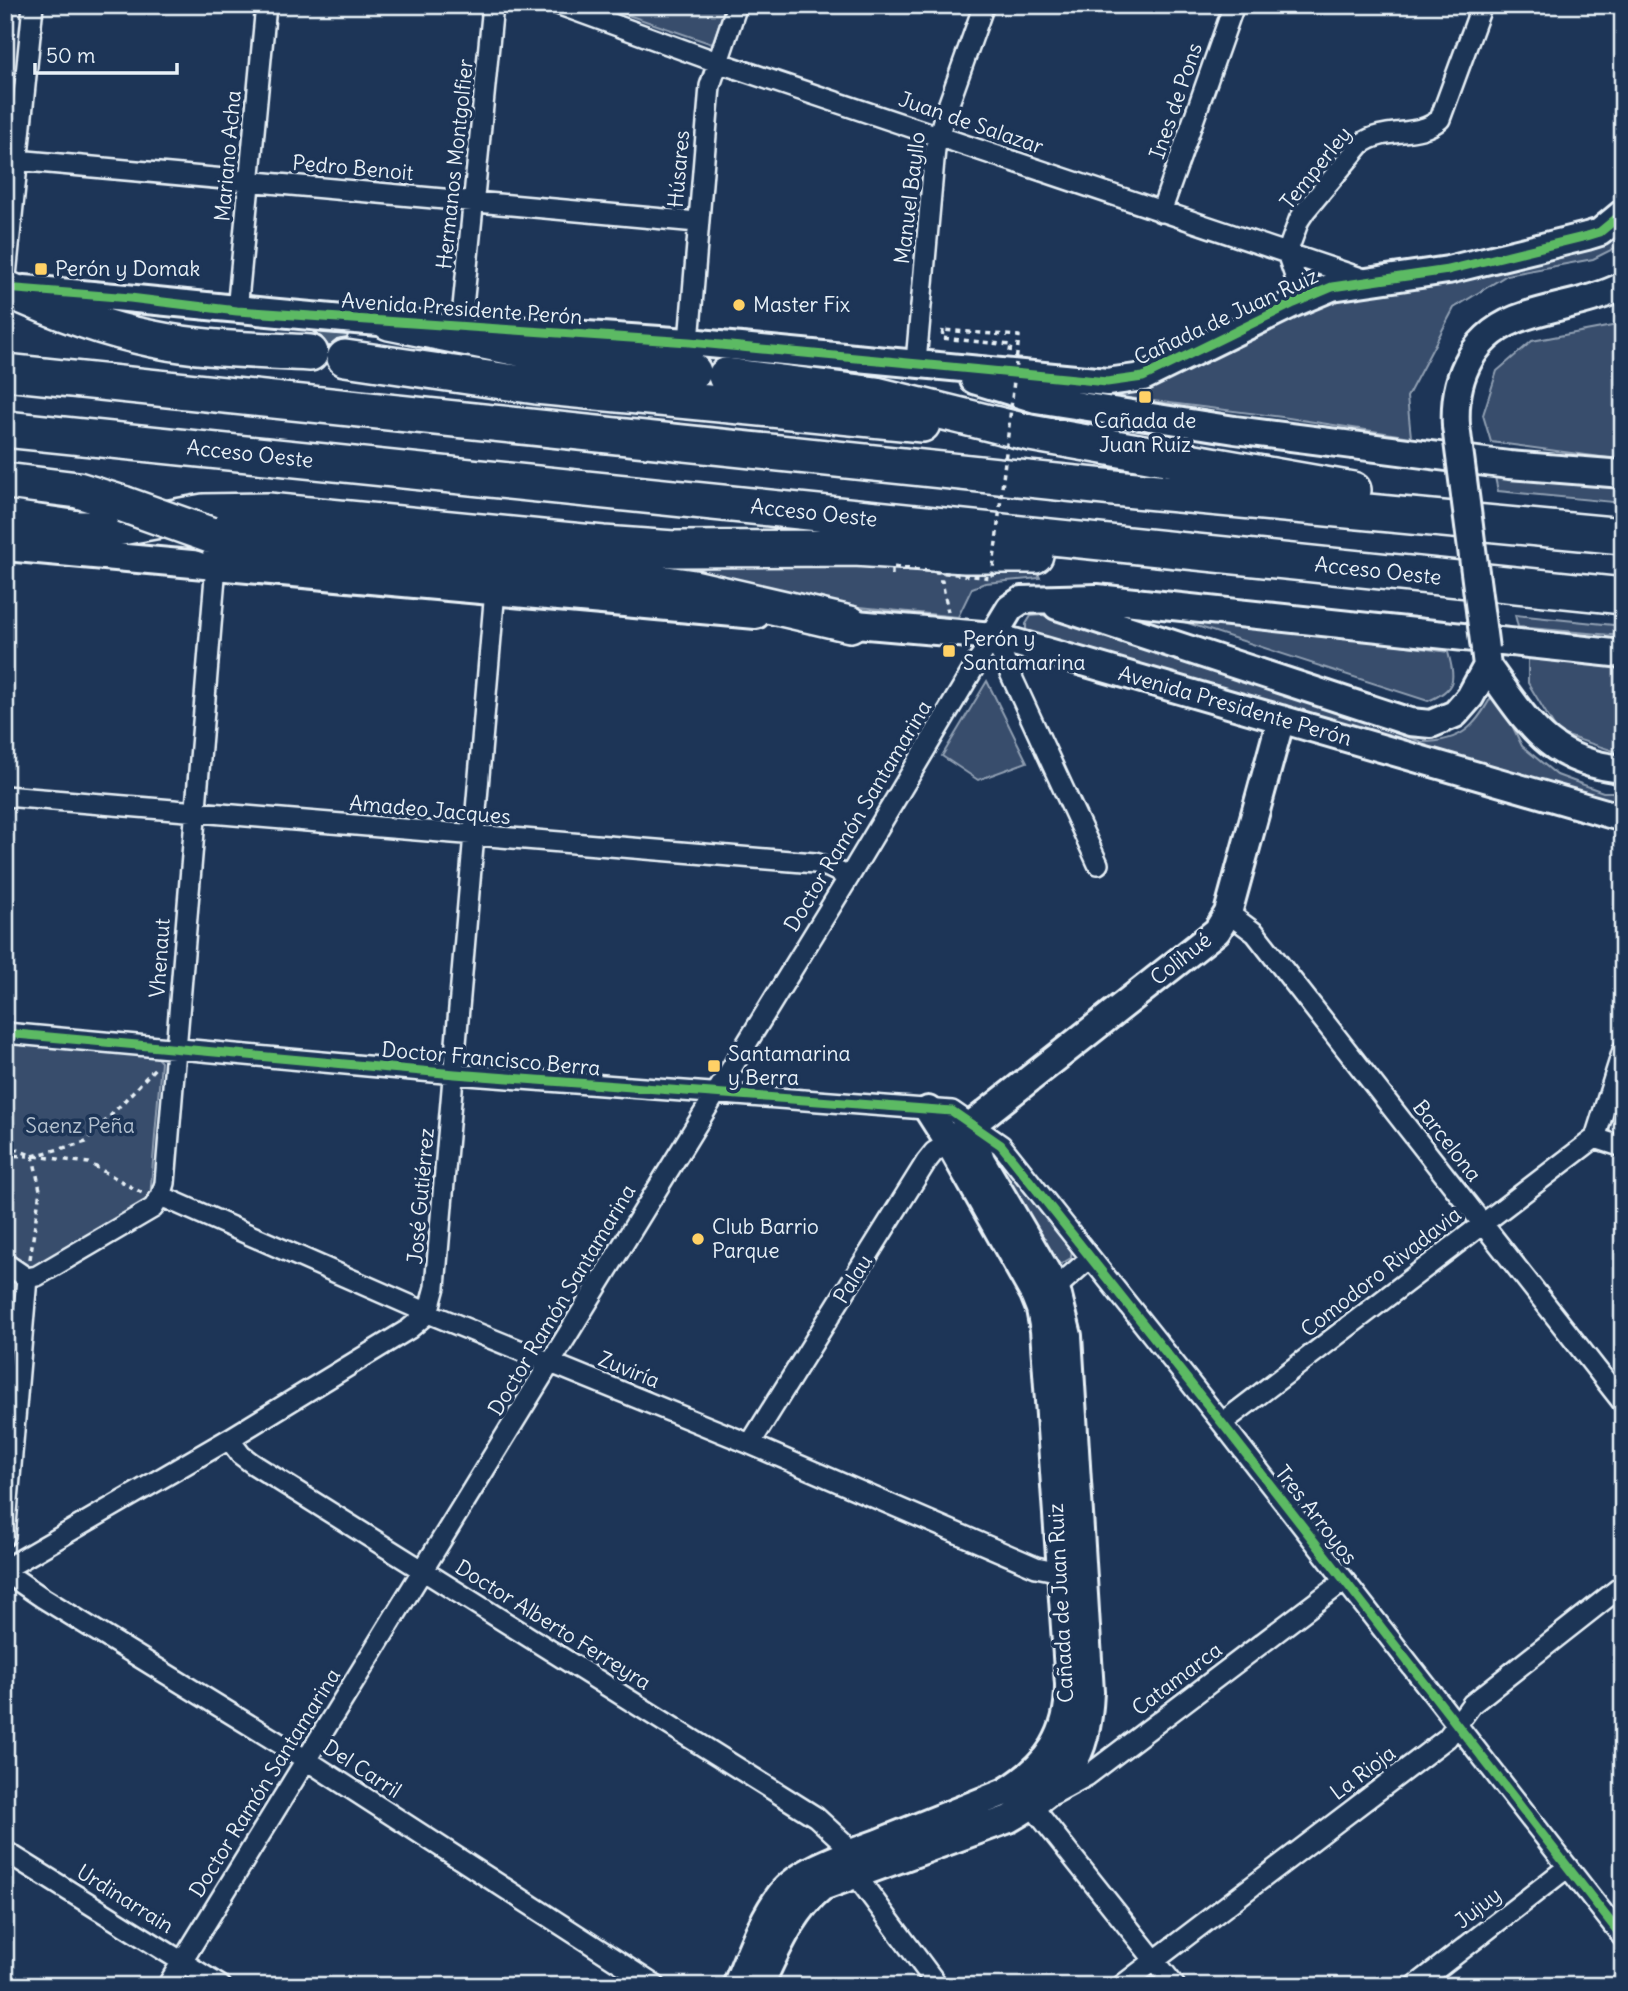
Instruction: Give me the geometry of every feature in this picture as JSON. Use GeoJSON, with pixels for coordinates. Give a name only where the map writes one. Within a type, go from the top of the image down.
{"type":"FeatureCollection","features":[{"type":"Feature","properties":{"kind":"highway"},"geometry":{"type":"LineString","coordinates":[[5,287],[54,311],[153,339],[184,344],[310,353]]}},
{"type":"Feature","properties":{"kind":"highway"},"geometry":{"type":"LineString","coordinates":[[389,322],[579,360],[702,363],[876,395],[1030,433],[1268,473],[1563,530]]}},
{"type":"Feature","properties":{"kind":"highway"},"geometry":{"type":"LineString","coordinates":[[345,358],[536,386],[1030,433]]}},
{"type":"Feature","properties":{"kind":"highway"},"geometry":{"type":"LineString","coordinates":[[5,372],[1114,488],[1623,536]]}},
{"type":"Feature","properties":{"kind":"highway","name":"Acceso Oeste"},"geometry":{"type":"LineString","coordinates":[[5,429],[1623,596]]}},
{"type":"Feature","properties":{"kind":"highway"},"geometry":{"type":"LineString","coordinates":[[5,481],[78,490],[123,504],[213,550],[238,543],[683,586],[850,624]]}},
{"type":"Feature","properties":{"kind":"highway"},"geometry":{"type":"LineString","coordinates":[[5,518],[79,529],[110,529],[204,512],[268,511],[674,549],[854,548],[965,555],[1224,555]]}},
{"type":"Feature","properties":{"kind":"main road","name":"Cañada de Juan Ruiz"},"geometry":{"type":"LineString","coordinates":[[916,362],[1107,382],[1143,377],[1332,287],[1448,270],[1587,236],[1600,232],[1623,214]]}},
{"type":"Feature","properties":{"kind":"main road"},"geometry":{"type":"LineString","coordinates":[[1623,286],[1587,300],[1505,324],[1475,351],[1458,382],[1455,396],[1456,426],[1486,657],[1532,726],[1554,747],[1584,762],[1623,769]]}},
{"type":"Feature","properties":{"kind":"main road","name":"Avenida Presidente Perón"},"geometry":{"type":"LineString","coordinates":[[5,287],[237,311],[461,327],[702,363],[916,362]]}},
{"type":"Feature","properties":{"kind":"main road"},"geometry":{"type":"LineString","coordinates":[[1537,313],[1623,304]]}},
{"type":"Feature","properties":{"kind":"main road"},"geometry":{"type":"LineString","coordinates":[[916,362],[1036,399],[1122,413],[1481,461],[1623,474]]}},
{"type":"Feature","properties":{"kind":"main road","name":"Avenida Presidente Perón"},"geometry":{"type":"LineString","coordinates":[[5,547],[213,550],[495,590],[993,636],[1623,818]]}},
{"type":"Feature","properties":{"kind":"main road"},"geometry":{"type":"LineString","coordinates":[[993,636],[1014,604],[1027,599],[1118,599],[1623,654]]}},
{"type":"Feature","properties":{"kind":"main road"},"geometry":{"type":"LineString","coordinates":[[1037,600],[1418,724],[1438,723],[1455,714],[1470,697],[1486,657]]}},
{"type":"Feature","properties":{"kind":"main road","name":"Colihué"},"geometry":{"type":"LineString","coordinates":[[970,1125],[1217,931],[1228,913],[1281,719]]}},
{"type":"Feature","properties":{"kind":"main road","name":"Cañada de Juan Ruiz"},"geometry":{"type":"LineString","coordinates":[[736,1986],[766,1918],[791,1883],[805,1874],[853,1864],[1009,1819],[1026,1795],[1057,1786],[1071,1769],[1086,1731],[1090,1692],[1071,1574],[1040,1309],[1034,1294],[928,1110]]}},
{"type":"Feature","properties":{"kind":"main road","name":"Cañada de Juan Ruiz"},"geometry":{"type":"LineString","coordinates":[[970,1125],[981,1160],[1056,1289],[1068,1336],[1071,1574]]}},
{"type":"Feature","properties":{"kind":"main road","name":"Palau"},"geometry":{"type":"LineString","coordinates":[[949,1143],[970,1125]]}},
{"type":"Feature","properties":{"kind":"main road","name":"Cañada de Juan Ruiz"},"geometry":{"type":"LineString","coordinates":[[759,1986],[808,1898],[853,1864]]}},
{"type":"Feature","properties":{"kind":"street"},"geometry":{"type":"LineString","coordinates":[[5,287],[11,160],[33,5]]}},
{"type":"Feature","properties":{"kind":"street","name":"Mariano Acha"},"geometry":{"type":"LineString","coordinates":[[237,311],[266,5]]}},
{"type":"Feature","properties":{"kind":"street","name":"Hermanos Montgolfier"},"geometry":{"type":"LineString","coordinates":[[461,327],[493,5]]}},
{"type":"Feature","properties":{"kind":"street","name":"Juan de Salazar"},"geometry":{"type":"LineString","coordinates":[[560,5],[717,62],[1368,281]]}},
{"type":"Feature","properties":{"kind":"street","name":"Húsares"},"geometry":{"type":"LineString","coordinates":[[702,363],[697,222],[710,86],[737,5]]}},
{"type":"Feature","properties":{"kind":"street","name":"Manuel Bayllo"},"geometry":{"type":"LineString","coordinates":[[916,362],[935,149],[984,5]]}},
{"type":"Feature","properties":{"kind":"street","name":"Ines de Pons"},"geometry":{"type":"LineString","coordinates":[[1161,212],[1234,5]]}},
{"type":"Feature","properties":{"kind":"street","name":"Temperley"},"geometry":{"type":"LineString","coordinates":[[1287,253],[1305,211],[1361,144],[1371,136],[1424,129],[1440,119],[1482,5]]}},
{"type":"Feature","properties":{"kind":"street","name":"Pedro Benoit"},"geometry":{"type":"LineString","coordinates":[[11,160],[697,222]]}},
{"type":"Feature","properties":{"kind":"street"},"geometry":{"type":"LineString","coordinates":[[1287,253],[1298,285],[1294,303]]}},
{"type":"Feature","properties":{"kind":"street","name":"Vhenaut"},"geometry":{"type":"LineString","coordinates":[[161,1196],[176,1047],[213,550]]}},
{"type":"Feature","properties":{"kind":"street","name":"José Gutiérrez"},"geometry":{"type":"LineString","coordinates":[[428,1312],[435,1287],[455,1074],[495,590]]}},
{"type":"Feature","properties":{"kind":"street"},"geometry":{"type":"LineString","coordinates":[[993,636],[1098,864]]}},
{"type":"Feature","properties":{"kind":"street","name":"Doctor Ramón Santamarina"},"geometry":{"type":"LineString","coordinates":[[167,1986],[849,877],[993,636]]}},
{"type":"Feature","properties":{"kind":"street","name":"Amadeo Jacques"},"geometry":{"type":"LineString","coordinates":[[5,796],[475,837],[815,863],[849,877]]}},
{"type":"Feature","properties":{"kind":"street","name":"Barcelona"},"geometry":{"type":"LineString","coordinates":[[1228,913],[1255,933],[1623,1404]]}},
{"type":"Feature","properties":{"kind":"street","name":"Doctor Francisco Berra"},"geometry":{"type":"LineString","coordinates":[[5,1033],[455,1074],[952,1111],[970,1125]]}},
{"type":"Feature","properties":{"kind":"street"},"geometry":{"type":"LineString","coordinates":[[1623,1050],[1595,1138],[1623,1147]]}},
{"type":"Feature","properties":{"kind":"street","name":"Tres Arroyos"},"geometry":{"type":"LineString","coordinates":[[970,1125],[1001,1145],[1222,1423],[1623,1938]]}},
{"type":"Feature","properties":{"kind":"street","name":"Comodoro Rivadavia"},"geometry":{"type":"LineString","coordinates":[[1222,1423],[1595,1138]]}},
{"type":"Feature","properties":{"kind":"street","name":"Palau"},"geometry":{"type":"LineString","coordinates":[[750,1444],[926,1162],[949,1143]]}},
{"type":"Feature","properties":{"kind":"street"},"geometry":{"type":"LineString","coordinates":[[5,1264],[27,1278],[37,1276],[153,1208],[161,1196]]}},
{"type":"Feature","properties":{"kind":"street","name":"Zuviría"},"geometry":{"type":"LineString","coordinates":[[161,1196],[428,1312],[750,1444],[1036,1567],[1071,1574]]}},
{"type":"Feature","properties":{"kind":"street"},"geometry":{"type":"LineString","coordinates":[[1056,1289],[1090,1258]]}},
{"type":"Feature","properties":{"kind":"street"},"geometry":{"type":"LineString","coordinates":[[5,1536],[27,1278]]}},
{"type":"Feature","properties":{"kind":"street"},"geometry":{"type":"LineString","coordinates":[[5,1571],[409,1329],[428,1312]]}},
{"type":"Feature","properties":{"kind":"street","name":"Doctor Alberto Ferreyra"},"geometry":{"type":"LineString","coordinates":[[229,1439],[253,1464],[816,1817],[842,1841],[863,1885],[938,1986]]}},
{"type":"Feature","properties":{"kind":"street","name":"Del Carril"},"geometry":{"type":"LineString","coordinates":[[5,1571],[43,1598],[305,1759],[656,1986]]}},
{"type":"Feature","properties":{"kind":"street","name":"Catamarca"},"geometry":{"type":"LineString","coordinates":[[1026,1795],[1087,1776],[1344,1581]]}},
{"type":"Feature","properties":{"kind":"street","name":"La Rioja"},"geometry":{"type":"LineString","coordinates":[[1121,1986],[1447,1738],[1472,1704],[1623,1585]]}},
{"type":"Feature","properties":{"kind":"street"},"geometry":{"type":"LineString","coordinates":[[1026,1795],[1175,1986]]}},
{"type":"Feature","properties":{"kind":"street","name":"Urdinarrain"},"geometry":{"type":"LineString","coordinates":[[5,1851],[221,1986]]}},
{"type":"Feature","properties":{"kind":"street","name":"Jujuy"},"geometry":{"type":"LineString","coordinates":[[1415,1986],[1568,1867]]}},
{"type":"Feature","properties":{"kind":"path"},"geometry":{"type":"LineString","coordinates":[[904,576],[892,575],[892,567],[992,578],[1019,336],[943,330],[942,338],[1011,345],[1008,371]]}},
{"type":"Feature","properties":{"kind":"path"},"geometry":{"type":"LineString","coordinates":[[929,580],[942,581],[948,631]]}},
{"type":"Feature","properties":{"kind":"path"},"geometry":{"type":"LineString","coordinates":[[5,1145],[33,1156],[86,1142],[161,1062],[160,1076]]}},
{"type":"Feature","properties":{"kind":"path"},"geometry":{"type":"LineString","coordinates":[[5,1155],[89,1163],[150,1198],[161,1196]]}},
{"type":"Feature","properties":{"kind":"path"},"geometry":{"type":"LineString","coordinates":[[27,1278],[40,1190],[33,1156]]}},
{"type":"Feature","properties":{"kind":"green space"},"geometry":{"type":"Polygon","coordinates":[[[599,5],[726,5],[712,44],[599,5]]]}},
{"type":"Feature","properties":{"kind":"green space"},"geometry":{"type":"Polygon","coordinates":[[[1623,218],[1623,244],[1593,259],[1507,275],[1454,308],[1407,397],[1411,437],[1282,417],[1049,388],[1122,391],[1314,297],[1623,218]]]}},
{"type":"Feature","properties":{"kind":"green space"},"geometry":{"type":"Polygon","coordinates":[[[1623,324],[1623,460],[1491,442],[1483,415],[1497,371],[1532,341],[1623,324]]]}},
{"type":"Feature","properties":{"kind":"green space"},"geometry":{"type":"Polygon","coordinates":[[[1495,477],[1623,487],[1623,503],[1498,491],[1495,477]]]}},
{"type":"Feature","properties":{"kind":"green space"},"geometry":{"type":"Polygon","coordinates":[[[202,520],[941,564],[1038,574],[1040,578],[985,583],[972,588],[958,617],[791,600],[202,520]]]}},
{"type":"Feature","properties":{"kind":"green space"},"geometry":{"type":"Polygon","coordinates":[[[1175,612],[1448,652],[1452,682],[1444,692],[1428,701],[1175,619],[1175,612]]]}},
{"type":"Feature","properties":{"kind":"green space"},"geometry":{"type":"Polygon","coordinates":[[[1043,615],[1250,682],[1422,742],[1449,739],[1468,729],[1495,690],[1522,746],[1557,775],[1603,792],[1623,792],[1623,802],[1562,788],[1143,668],[1026,631],[1026,624],[1031,616],[1043,615]]]}},
{"type":"Feature","properties":{"kind":"green space"},"geometry":{"type":"Polygon","coordinates":[[[1515,615],[1623,626],[1623,636],[1518,627],[1515,615]]]}},
{"type":"Feature","properties":{"kind":"green space"},"geometry":{"type":"Polygon","coordinates":[[[1528,657],[1623,668],[1623,754],[1558,733],[1528,683],[1528,657]]]}},
{"type":"Feature","properties":{"kind":"green space"},"geometry":{"type":"Polygon","coordinates":[[[987,681],[1027,762],[978,780],[942,756],[987,681]]]}},
{"type":"Feature","properties":{"kind":"green space","name":"Saenz Peña"},"geometry":{"type":"Polygon","coordinates":[[[5,1043],[154,1055],[161,1062],[150,1198],[28,1270],[5,1249],[5,1043]]]}},
{"type":"Feature","properties":{"kind":"green space"},"geometry":{"type":"Polygon","coordinates":[[[995,1151],[1072,1246],[1071,1258],[1061,1264],[1054,1263],[991,1155],[995,1151]]]}},
{"type":"Feature","properties":{"kind":"building"},"geometry":{"type":"Polygon","coordinates":[[[313,332],[348,335],[329,347],[313,332]]]}},
{"type":"Feature","properties":{"kind":"cycle path"},"geometry":{"type":"LineString","coordinates":[[5,288],[130,298],[237,311],[689,342],[1107,382],[1143,377],[1332,287],[1448,270],[1587,236],[1600,232],[1623,213]]}},
{"type":"Feature","properties":{"kind":"cycle path"},"geometry":{"type":"LineString","coordinates":[[5,1033],[455,1074],[952,1111],[1001,1145],[1222,1423],[1623,1938]]}},
{"type":"Feature","properties":{"kind":"place","name":"Perón y Domak"},"geometry":{"type":"Point","coordinates":[41,269]}},
{"type":"Feature","properties":{"kind":"place","name":"Master Fix"},"geometry":{"type":"Point","coordinates":[739,305]}},
{"type":"Feature","properties":{"kind":"place","name":"Cañada de Juan Ruíz"},"geometry":{"type":"Point","coordinates":[1145,397]}},
{"type":"Feature","properties":{"kind":"place","name":"Perón y Santamarina"},"geometry":{"type":"Point","coordinates":[949,651]}},
{"type":"Feature","properties":{"kind":"place","name":"Santamarina y Berra"},"geometry":{"type":"Point","coordinates":[714,1066]}},
{"type":"Feature","properties":{"kind":"place","name":"Club Barrio Parque"},"geometry":{"type":"Point","coordinates":[698,1239]}}]}
